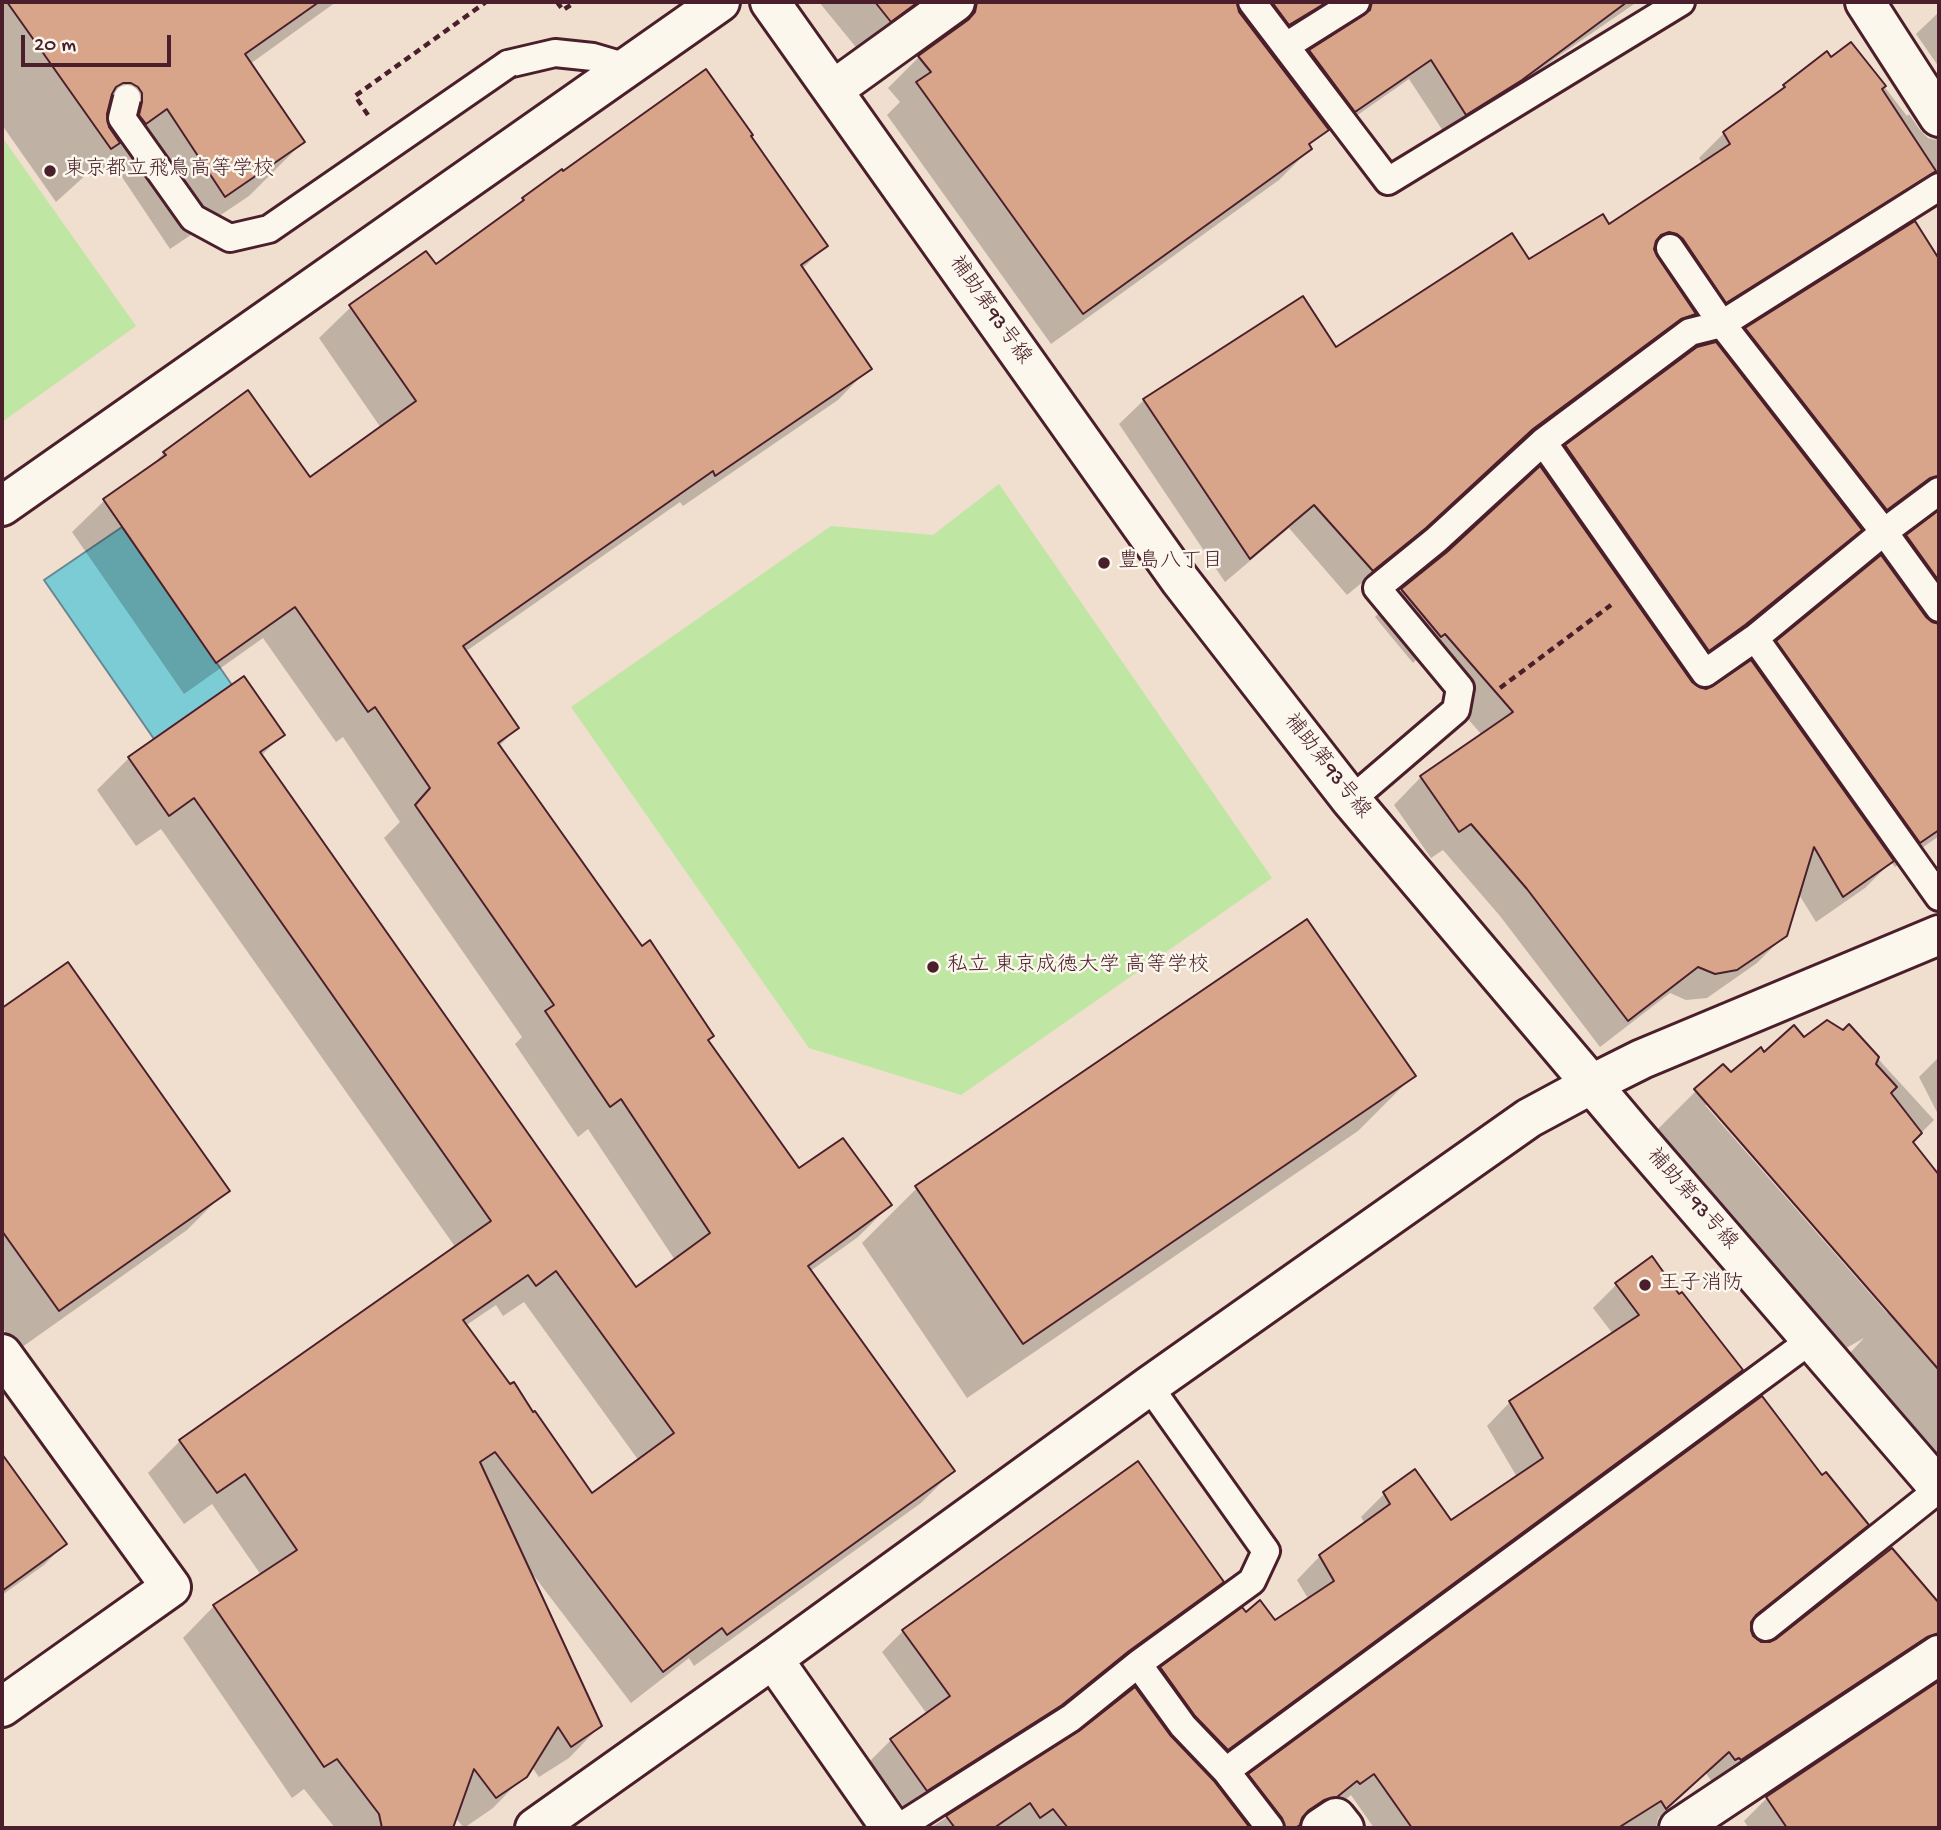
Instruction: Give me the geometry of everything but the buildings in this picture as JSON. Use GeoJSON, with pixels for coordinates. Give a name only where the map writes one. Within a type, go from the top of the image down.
{"type":"FeatureCollection","features":[{"type":"Feature","properties":{"kind":"street"},"geometry":{"type":"LineString","coordinates":[[2,506],[720,2]]}},
{"type":"Feature","properties":{"kind":"street","name":"補助第93号線"},"geometry":{"type":"LineString","coordinates":[[770,2],[1180,580],[1351,800],[1939,1488]]}},
{"type":"Feature","properties":{"kind":"street"},"geometry":{"type":"LineString","coordinates":[[832,90],[955,2]]}},
{"type":"Feature","properties":{"kind":"street"},"geometry":{"type":"LineString","coordinates":[[1865,2],[1939,117]]}},
{"type":"Feature","properties":{"kind":"street"},"geometry":{"type":"LineString","coordinates":[[535,1828],[1149,1386],[1529,1118],[1642,1059],[1939,935]]}},
{"type":"Feature","properties":{"kind":"street"},"geometry":{"type":"LineString","coordinates":[[2,1354],[171,1587],[2,1707]]}},
{"type":"Feature","properties":{"kind":"street"},"geometry":{"type":"LineString","coordinates":[[1679,1828],[1939,1656]]}},
{"type":"Feature","properties":{"kind":"street"},"geometry":{"type":"LineString","coordinates":[[773,1659],[891,1828]]}},
{"type":"Feature","properties":{"kind":"street"},"geometry":{"type":"LineString","coordinates":[[1321,1828],[1336,1818],[1344,1828]]}},
{"type":"Feature","properties":{"kind":"lane"},"geometry":{"type":"LineString","coordinates":[[1252,2],[1388,181],[1681,2]]}},
{"type":"Feature","properties":{"kind":"lane"},"geometry":{"type":"LineString","coordinates":[[1286,46],[1356,2]]}},
{"type":"Feature","properties":{"kind":"lane"},"geometry":{"type":"LineString","coordinates":[[127,98],[122,118],[192,219],[230,238],[269,229],[508,64],[555,53],[593,57],[627,67]]}},
{"type":"Feature","properties":{"kind":"lane"},"geometry":{"type":"LineString","coordinates":[[1351,800],[1456,710],[1460,688],[1377,588],[1436,540],[1543,442],[1690,332],[1722,324],[1939,187]]}},
{"type":"Feature","properties":{"kind":"lane"},"geometry":{"type":"LineString","coordinates":[[1670,248],[1722,324],[1884,531],[1939,608]]}},
{"type":"Feature","properties":{"kind":"lane"},"geometry":{"type":"LineString","coordinates":[[1543,442],[1705,673],[1755,638],[1884,531],[1939,491]]}},
{"type":"Feature","properties":{"kind":"lane"},"geometry":{"type":"LineString","coordinates":[[1755,638],[1939,897]]}},
{"type":"Feature","properties":{"kind":"lane"},"geometry":{"type":"LineString","coordinates":[[1226,1771],[1811,1340]]}},
{"type":"Feature","properties":{"kind":"lane"},"geometry":{"type":"LineString","coordinates":[[898,1828],[1071,1718],[1252,1581],[1266,1551],[1149,1386]]}},
{"type":"Feature","properties":{"kind":"lane"},"geometry":{"type":"LineString","coordinates":[[1766,1628],[1939,1488]]}},
{"type":"Feature","properties":{"kind":"lane"},"geometry":{"type":"LineString","coordinates":[[1139,1664],[1183,1726],[1226,1771],[1270,1828]]}},
{"type":"Feature","properties":{"kind":"path"},"geometry":{"type":"LineString","coordinates":[[355,96],[486,2]]}},
{"type":"Feature","properties":{"kind":"path"},"geometry":{"type":"LineString","coordinates":[[557,2],[563,10],[575,2]]}},
{"type":"Feature","properties":{"kind":"path"},"geometry":{"type":"LineString","coordinates":[[1456,710],[1490,696],[1642,582]]}},
{"type":"Feature","properties":{"kind":"green space"},"geometry":{"type":"Polygon","coordinates":[[[2,137],[136,326],[2,422],[2,137]]]}},
{"type":"Feature","properties":{"kind":"green space"},"geometry":{"type":"Polygon","coordinates":[[[999,484],[1272,878],[961,1095],[809,1048],[571,707],[831,526],[933,535],[999,484]]]}},
{"type":"Feature","properties":{"kind":"water"},"geometry":{"type":"Polygon","coordinates":[[[122,527],[232,685],[154,739],[44,580],[122,527]]]}},
{"type":"Feature","properties":{"kind":"place","name":"東京都立飛鳥高等学校"},"geometry":{"type":"Point","coordinates":[50,171]}},
{"type":"Feature","properties":{"kind":"place","name":"豊島八丁目"},"geometry":{"type":"Point","coordinates":[1104,563]}},
{"type":"Feature","properties":{"kind":"place","name":"私立 東京成徳大学 高等学校"},"geometry":{"type":"Point","coordinates":[933,967]}},
{"type":"Feature","properties":{"kind":"place","name":"王子消防"},"geometry":{"type":"Point","coordinates":[1645,1285]}}]}
